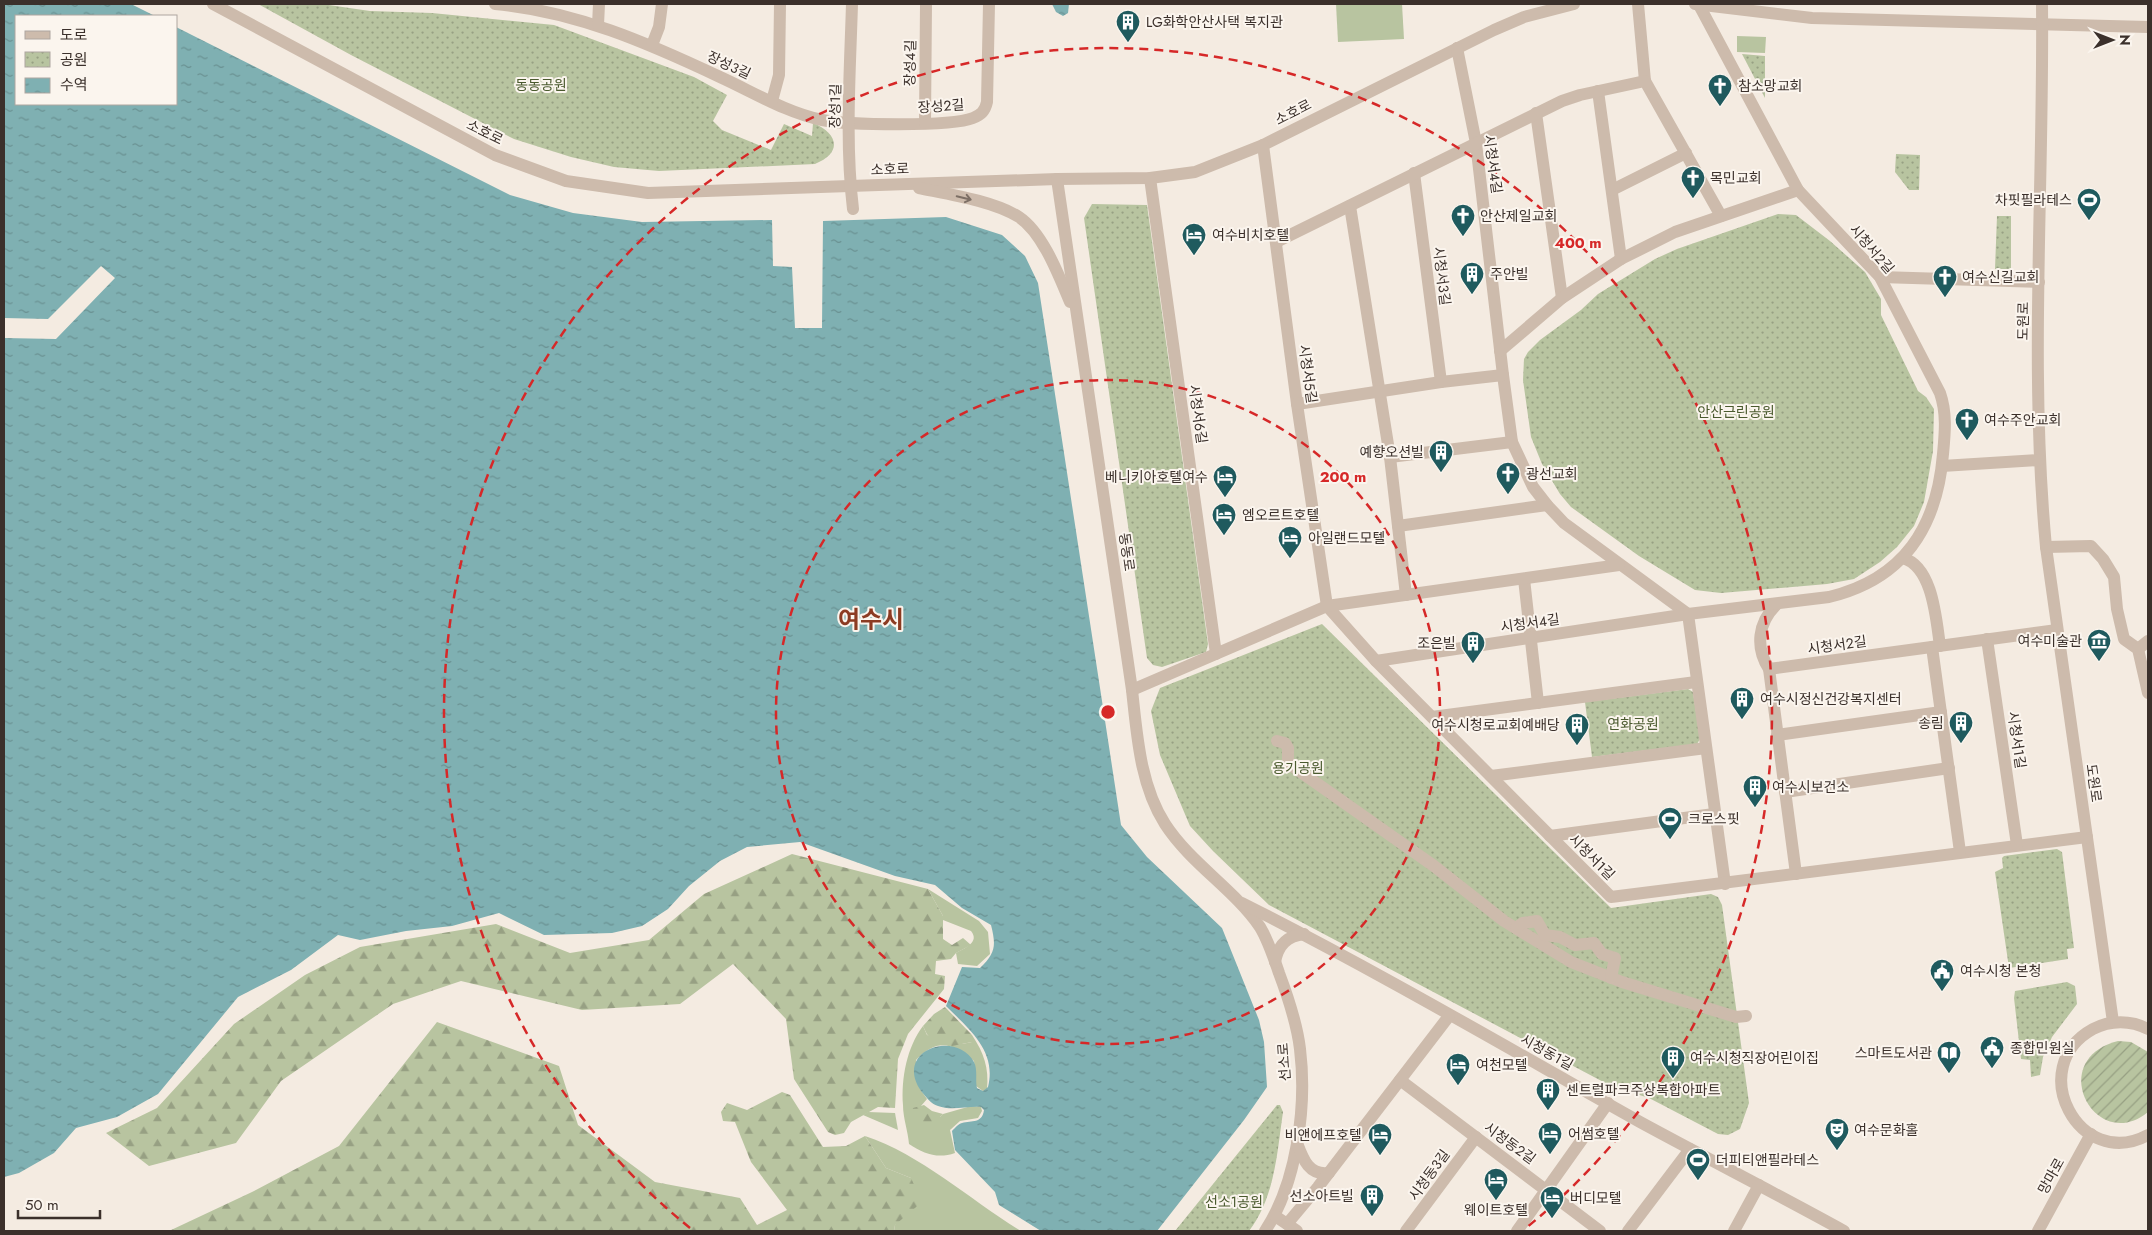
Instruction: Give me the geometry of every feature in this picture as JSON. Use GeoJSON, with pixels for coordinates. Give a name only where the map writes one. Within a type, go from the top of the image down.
{"type":"FeatureCollection","features":[{"type":"Feature","properties":{"kind":"street","name":"소호로"},"geometry":{"type":"LineString","coordinates":[[213,4],[495,155],[566,181],[648,193],[1057,179],[1150,178],[1195,172],[1263,145],[1457,48],[1524,17],[1574,4]]}},
{"type":"Feature","properties":{"kind":"street","name":"장성3길"},"geometry":{"type":"LineString","coordinates":[[495,4],[531,8],[598,25],[652,45],[795,112],[822,120],[850,122]]}},
{"type":"Feature","properties":{"kind":"street"},"geometry":{"type":"LineString","coordinates":[[598,25],[599,4]]}},
{"type":"Feature","properties":{"kind":"street"},"geometry":{"type":"LineString","coordinates":[[652,45],[660,27],[662,4]]}},
{"type":"Feature","properties":{"kind":"street"},"geometry":{"type":"LineString","coordinates":[[772,101],[779,75],[780,4]]}},
{"type":"Feature","properties":{"kind":"street","name":"장성1길"},"geometry":{"type":"LineString","coordinates":[[852,4],[850,186],[853,209]]}},
{"type":"Feature","properties":{"kind":"street","name":"장성4길"},"geometry":{"type":"LineString","coordinates":[[925,123],[926,4]]}},
{"type":"Feature","properties":{"kind":"street","name":"장성2길"},"geometry":{"type":"LineString","coordinates":[[850,122],[925,123],[962,121],[976,117],[984,111],[987,102],[989,4]]}},
{"type":"Feature","properties":{"kind":"street"},"geometry":{"type":"LineString","coordinates":[[1638,4],[1645,81],[1721,216]]}},
{"type":"Feature","properties":{"kind":"street"},"geometry":{"type":"LineString","coordinates":[[1696,4],[1812,18],[2148,27]]}},
{"type":"Feature","properties":{"kind":"street","name":"시청서2길"},"geometry":{"type":"LineString","coordinates":[[1688,614],[1776,605],[1850,592],[1903,558],[1916,543],[1929,518],[1942,466],[1945,423],[1944,402],[1880,277],[1798,190],[1696,4]]}},
{"type":"Feature","properties":{"kind":"street","name":"도원로"},"geometry":{"type":"LineString","coordinates":[[2042,4],[2038,282],[2039,460],[2046,548],[2114,1022]]}},
{"type":"Feature","properties":{"kind":"street","name":"시청서4길"},"geometry":{"type":"LineString","coordinates":[[1457,48],[1476,143],[1502,375],[1512,442],[1528,476],[1546,505],[1564,523],[1688,614]]}},
{"type":"Feature","properties":{"kind":"street"},"geometry":{"type":"LineString","coordinates":[[1276,242],[1562,101],[1598,90],[1645,81]]}},
{"type":"Feature","properties":{"kind":"street"},"geometry":{"type":"LineString","coordinates":[[1598,90],[1621,259]]}},
{"type":"Feature","properties":{"kind":"street"},"geometry":{"type":"LineString","coordinates":[[1536,113],[1562,298]]}},
{"type":"Feature","properties":{"kind":"street","name":"시청서5길"},"geometry":{"type":"LineString","coordinates":[[1263,145],[1326,606]]}},
{"type":"Feature","properties":{"kind":"street"},"geometry":{"type":"LineString","coordinates":[[1612,190],[1686,153]]}},
{"type":"Feature","properties":{"kind":"street","name":"시청서3길"},"geometry":{"type":"LineString","coordinates":[[1414,173],[1441,382]]}},
{"type":"Feature","properties":{"kind":"street","name":"시청서6길"},"geometry":{"type":"LineString","coordinates":[[1150,178],[1216,654]]}},
{"type":"Feature","properties":{"kind":"street","name":"동동로"},"geometry":{"type":"LineString","coordinates":[[1057,179],[1141,757],[1157,808],[1165,824],[1182,846],[1235,899]]}},
{"type":"Feature","properties":{"kind":"street"},"geometry":{"type":"LineString","coordinates":[[899,184],[989,204],[1020,217],[1043,243],[1057,270],[1077,320]]}},
{"type":"Feature","properties":{"kind":"street"},"geometry":{"type":"LineString","coordinates":[[1500,351],[1562,298],[1621,259],[1675,232],[1798,190]]}},
{"type":"Feature","properties":{"kind":"street"},"geometry":{"type":"LineString","coordinates":[[1350,206],[1390,458],[1406,595]]}},
{"type":"Feature","properties":{"kind":"street"},"geometry":{"type":"LineString","coordinates":[[1880,277],[2038,282]]}},
{"type":"Feature","properties":{"kind":"street"},"geometry":{"type":"LineString","coordinates":[[1297,404],[1441,382],[1502,375]]}},
{"type":"Feature","properties":{"kind":"street"},"geometry":{"type":"LineString","coordinates":[[1390,458],[1512,442]]}},
{"type":"Feature","properties":{"kind":"street"},"geometry":{"type":"LineString","coordinates":[[1942,466],[2039,460]]}},
{"type":"Feature","properties":{"kind":"street"},"geometry":{"type":"LineString","coordinates":[[1398,526],[1546,505]]}},
{"type":"Feature","properties":{"kind":"street"},"geometry":{"type":"LineString","coordinates":[[2046,548],[2087,545],[2094,547],[2114,577],[2117,610],[2124,639],[2143,645],[2148,693]]}},
{"type":"Feature","properties":{"kind":"street"},"geometry":{"type":"LineString","coordinates":[[1903,558],[1913,562],[1924,578],[1935,612],[1941,712],[1960,852]]}},
{"type":"Feature","properties":{"kind":"street"},"geometry":{"type":"LineString","coordinates":[[1132,690],[1326,606],[1619,565]]}},
{"type":"Feature","properties":{"kind":"street"},"geometry":{"type":"LineString","coordinates":[[1524,579],[1538,703]]}},
{"type":"Feature","properties":{"kind":"street"},"geometry":{"type":"LineString","coordinates":[[1776,605],[1761,627],[1763,656],[1769,669],[1796,874]]}},
{"type":"Feature","properties":{"kind":"street","name":"시청서1길"},"geometry":{"type":"LineString","coordinates":[[1326,606],[1376,661],[1611,897],[1725,884],[2017,844],[2087,837]]}},
{"type":"Feature","properties":{"kind":"street"},"geometry":{"type":"LineString","coordinates":[[1688,614],[1725,884]]}},
{"type":"Feature","properties":{"kind":"street","name":"시청서4길"},"geometry":{"type":"LineString","coordinates":[[1376,661],[1688,614]]}},
{"type":"Feature","properties":{"kind":"street","name":"시청서2길"},"geometry":{"type":"LineString","coordinates":[[1769,669],[2057,630]]}},
{"type":"Feature","properties":{"kind":"street","name":"시청서1길"},"geometry":{"type":"LineString","coordinates":[[1987,639],[2017,844]]}},
{"type":"Feature","properties":{"kind":"street"},"geometry":{"type":"LineString","coordinates":[[1432,717],[1696,682]]}},
{"type":"Feature","properties":{"kind":"street"},"geometry":{"type":"LineString","coordinates":[[1777,735],[1941,712]]}},
{"type":"Feature","properties":{"kind":"street"},"geometry":{"type":"LineString","coordinates":[[1277,741],[1284,743],[1288,748],[1288,763],[1434,866],[1516,928],[1571,962],[1611,978],[1736,1017],[1746,1016]]}},
{"type":"Feature","properties":{"kind":"street"},"geometry":{"type":"LineString","coordinates":[[1491,776],[1706,748]]}},
{"type":"Feature","properties":{"kind":"street"},"geometry":{"type":"LineString","coordinates":[[1785,792],[1948,768]]}},
{"type":"Feature","properties":{"kind":"street"},"geometry":{"type":"LineString","coordinates":[[1550,836],[1714,814]]}},
{"type":"Feature","properties":{"kind":"street","name":"시청동1길"},"geometry":{"type":"LineString","coordinates":[[1235,899],[1304,934],[1449,1016],[1841,1231]]}},
{"type":"Feature","properties":{"kind":"street","name":"선소로"},"geometry":{"type":"LineString","coordinates":[[1235,899],[1260,928],[1275,962],[1287,994],[1300,1049],[1301,1105],[1296,1143],[1284,1198],[1265,1231]]}},
{"type":"Feature","properties":{"kind":"street"},"geometry":{"type":"LineString","coordinates":[[1516,928],[1523,923],[1537,921],[1545,935],[1560,937],[1575,945],[1594,943],[1602,954],[1614,958],[1611,978]]}},
{"type":"Feature","properties":{"kind":"street"},"geometry":{"type":"LineString","coordinates":[[1275,962],[1277,950],[1281,944],[1293,937],[1304,934]]}},
{"type":"Feature","properties":{"kind":"street"},"geometry":{"type":"LineString","coordinates":[[1275,1216],[1292,1228],[1329,1173],[1449,1016]]}},
{"type":"Feature","properties":{"kind":"street"},"geometry":{"type":"LineString","coordinates":[[2146,1141],[2114,1142],[2091,1134],[2075,1122],[2065,1105],[2061,1086],[2062,1070],[2066,1056],[2086,1033],[2099,1026],[2114,1022],[2128,1022],[2148,1029]]}},
{"type":"Feature","properties":{"kind":"street","name":"시청동2길"},"geometry":{"type":"LineString","coordinates":[[1400,1080],[1600,1231]]}},
{"type":"Feature","properties":{"kind":"street"},"geometry":{"type":"LineString","coordinates":[[1517,1231],[1548,1190],[1608,1103]]}},
{"type":"Feature","properties":{"kind":"street","name":"망마로"},"geometry":{"type":"LineString","coordinates":[[2038,1231],[2091,1134]]}},
{"type":"Feature","properties":{"kind":"street","name":"시청동3길"},"geometry":{"type":"LineString","coordinates":[[1406,1231],[1476,1137]]}},
{"type":"Feature","properties":{"kind":"street"},"geometry":{"type":"LineString","coordinates":[[1296,1143],[1311,1170],[1318,1173],[1329,1173]]}},
{"type":"Feature","properties":{"kind":"street"},"geometry":{"type":"LineString","coordinates":[[1628,1231],[1690,1149]]}},
{"type":"Feature","properties":{"kind":"street"},"geometry":{"type":"LineString","coordinates":[[1734,1231],[1759,1185]]}},
{"type":"Feature","properties":{"kind":"green space","name":"동동공원"},"geometry":{"type":"Polygon","coordinates":[[[258,4],[322,4],[370,11],[432,13],[554,25],[694,77],[727,95],[713,121],[722,130],[771,150],[784,124],[812,136],[813,123],[828,132],[832,137],[833,149],[824,159],[815,164],[659,171],[614,167],[571,157],[514,139],[351,55],[258,4]]]}},
{"type":"Feature","properties":{"kind":"green space"},"geometry":{"type":"Polygon","coordinates":[[[1336,4],[1402,4],[1404,39],[1338,42],[1336,4]]]}},
{"type":"Feature","properties":{"kind":"green space"},"geometry":{"type":"Polygon","coordinates":[[[1737,36],[1766,37],[1765,53],[1737,52],[1737,36]]]}},
{"type":"Feature","properties":{"kind":"green space"},"geometry":{"type":"Polygon","coordinates":[[[1742,54],[1765,56],[1765,98],[1742,54]]]}},
{"type":"Feature","properties":{"kind":"green space"},"geometry":{"type":"Polygon","coordinates":[[[1896,154],[1920,155],[1919,190],[1909,190],[1895,172],[1896,154]]]}},
{"type":"Feature","properties":{"kind":"green space"},"geometry":{"type":"Polygon","coordinates":[[[1092,204],[1147,205],[1208,644],[1206,652],[1162,667],[1153,665],[1147,658],[1084,218],[1092,204]]]}},
{"type":"Feature","properties":{"kind":"green space","name":"안산근린공원"},"geometry":{"type":"Polygon","coordinates":[[[1778,214],[1796,215],[1830,241],[1865,272],[1881,299],[1881,315],[1918,391],[1926,397],[1934,409],[1933,451],[1924,502],[1914,526],[1897,547],[1880,562],[1854,579],[1827,584],[1721,593],[1695,590],[1639,556],[1571,507],[1560,494],[1542,464],[1531,437],[1523,380],[1524,359],[1540,340],[1581,310],[1598,294],[1655,259],[1677,249],[1778,214]]]}},
{"type":"Feature","properties":{"kind":"green space"},"geometry":{"type":"Polygon","coordinates":[[[1997,216],[2011,216],[2011,269],[1995,269],[1997,216]]]}},
{"type":"Feature","properties":{"kind":"green space","name":"용기공원"},"geometry":{"type":"Polygon","coordinates":[[[1322,624],[1611,908],[1711,894],[1718,897],[1722,905],[1749,1103],[1740,1129],[1728,1135],[1718,1134],[1649,1098],[1611,1086],[1269,905],[1190,826],[1160,755],[1151,711],[1160,688],[1322,624]]]}},
{"type":"Feature","properties":{"kind":"green space","name":"연화공원"},"geometry":{"type":"Polygon","coordinates":[[[1688,689],[1693,692],[1700,739],[1697,744],[1592,757],[1585,702],[1688,689]]]}},
{"type":"Feature","properties":{"kind":"green space"},"geometry":{"type":"Polygon","coordinates":[[[2057,849],[2062,852],[2074,948],[2067,949],[2068,959],[2009,968],[1995,872],[2003,868],[2002,858],[2004,856],[2057,849]]]}},
{"type":"Feature","properties":{"kind":"green space"},"geometry":{"type":"Polygon","coordinates":[[[792,854],[928,889],[943,916],[943,939],[952,945],[963,938],[971,945],[956,953],[951,959],[936,961],[935,974],[945,976],[944,989],[908,1034],[898,1059],[895,1108],[878,1107],[851,1122],[844,1133],[835,1135],[828,1132],[794,1079],[786,1019],[733,964],[680,1004],[582,1010],[461,981],[393,1004],[281,1081],[236,1143],[149,1166],[106,1133],[157,1108],[234,1024],[305,975],[360,947],[496,924],[570,953],[649,940],[704,894],[792,854]]]}},
{"type":"Feature","properties":{"kind":"green space"},"geometry":{"type":"Polygon","coordinates":[[[928,889],[979,921],[988,932],[990,954],[977,966],[958,964],[956,953],[973,941],[973,935],[971,931],[943,920],[943,916],[928,889]]]}},
{"type":"Feature","properties":{"kind":"green space"},"geometry":{"type":"Polygon","coordinates":[[[2067,982],[2075,986],[2077,1004],[2052,1037],[2043,1057],[2040,1075],[2031,1077],[2030,1060],[2021,1059],[2014,998],[2015,991],[2067,982]]]}},
{"type":"Feature","properties":{"kind":"green space"},"geometry":{"type":"Polygon","coordinates":[[[945,1007],[972,1035],[972,1042],[952,1046],[928,1035],[923,1026],[934,1014],[945,1007]]]}},
{"type":"Feature","properties":{"kind":"green space"},"geometry":{"type":"Polygon","coordinates":[[[437,1022],[559,1066],[578,1125],[655,1182],[740,1198],[757,1225],[787,1210],[751,1162],[735,1122],[723,1121],[721,1112],[727,1103],[747,1110],[782,1092],[790,1095],[823,1147],[846,1146],[865,1136],[886,1168],[911,1178],[922,1202],[895,1225],[894,1231],[169,1231],[252,1192],[339,1146],[437,1022]]]}},
{"type":"Feature","properties":{"kind":"green space"},"geometry":{"type":"Polygon","coordinates":[[[923,1026],[927,1035],[962,1044],[972,1042],[972,1035],[983,1054],[986,1067],[987,1089],[983,1091],[976,1086],[974,1061],[959,1050],[952,1047],[938,1046],[931,1048],[916,1060],[920,1089],[927,1099],[921,1106],[940,1117],[943,1114],[971,1106],[981,1107],[982,1111],[978,1118],[960,1121],[950,1130],[955,1153],[949,1155],[931,1154],[909,1144],[903,1110],[904,1074],[909,1053],[917,1034],[923,1026]]]}},
{"type":"Feature","properties":{"kind":"green space"},"geometry":{"type":"Polygon","coordinates":[[[2118,1041],[2131,1042],[2148,1052],[2148,1112],[2129,1122],[2111,1122],[2096,1113],[2086,1100],[2081,1083],[2084,1066],[2096,1051],[2118,1041]]]}},
{"type":"Feature","properties":{"kind":"green space"},"geometry":{"type":"Polygon","coordinates":[[[924,1105],[932,1111],[943,1114],[940,1117],[940,1126],[929,1130],[911,1118],[913,1108],[924,1105]]]}},
{"type":"Feature","properties":{"kind":"green space","name":"선소1공원"},"geometry":{"type":"Polygon","coordinates":[[[1277,1105],[1280,1105],[1283,1112],[1274,1174],[1258,1218],[1249,1231],[1175,1231],[1277,1105]]]}},
{"type":"Feature","properties":{"kind":"green space"},"geometry":{"type":"Polygon","coordinates":[[[868,1112],[895,1113],[898,1130],[863,1115],[868,1112]]]}},
{"type":"Feature","properties":{"kind":"green space"},"geometry":{"type":"Polygon","coordinates":[[[865,1136],[886,1144],[926,1166],[1021,1231],[894,1231],[911,1178],[886,1168],[865,1136]]]}},
{"type":"Feature","properties":{"kind":"water"},"geometry":{"type":"Polygon","coordinates":[[[4,4],[131,4],[153,15],[15,15],[15,105],[178,105],[178,28],[510,195],[573,213],[642,222],[772,220],[773,266],[792,267],[795,328],[822,328],[823,221],[946,217],[1002,235],[1025,256],[1038,283],[1121,825],[1147,857],[1222,928],[1259,1020],[1264,1042],[1267,1087],[1244,1120],[1157,1231],[1041,1231],[999,1205],[995,1192],[955,1150],[952,1131],[961,1124],[981,1118],[984,1110],[981,1107],[948,1108],[935,1105],[921,1091],[914,1077],[915,1065],[921,1055],[930,1049],[942,1046],[954,1047],[965,1052],[974,1062],[977,1088],[983,1091],[988,1087],[990,1074],[985,1052],[972,1032],[946,1006],[962,967],[980,968],[992,953],[994,938],[991,925],[962,908],[935,885],[895,876],[800,842],[747,847],[720,861],[689,886],[668,909],[642,926],[612,933],[544,935],[499,913],[452,926],[406,931],[360,940],[338,935],[291,970],[238,997],[158,1094],[117,1117],[76,1128],[54,1153],[19,1173],[4,1177],[4,338],[56,339],[115,278],[101,266],[48,319],[4,318],[4,4]]]}},
{"type":"Feature","properties":{"kind":"water"},"geometry":{"type":"Polygon","coordinates":[[[1052,4],[1069,4],[1068,13],[1063,16],[1056,12],[1052,4]]]}},
{"type":"Feature","properties":{"kind":"place","name":"LG화학안산사택 복지관"},"geometry":{"type":"Point","coordinates":[1128,43]}},
{"type":"Feature","properties":{"kind":"place","name":"참소망교회"},"geometry":{"type":"Point","coordinates":[1720,107]}},
{"type":"Feature","properties":{"kind":"place","name":"목민교회"},"geometry":{"type":"Point","coordinates":[1693,199]}},
{"type":"Feature","properties":{"kind":"place","name":"차핏필라테스"},"geometry":{"type":"Point","coordinates":[2089,221]}},
{"type":"Feature","properties":{"kind":"place","name":"안산제일교회"},"geometry":{"type":"Point","coordinates":[1463,237]}},
{"type":"Feature","properties":{"kind":"place","name":"여수비치호텔"},"geometry":{"type":"Point","coordinates":[1194,256]}},
{"type":"Feature","properties":{"kind":"place","name":"주안빌"},"geometry":{"type":"Point","coordinates":[1472,295]}},
{"type":"Feature","properties":{"kind":"place","name":"여수신길교회"},"geometry":{"type":"Point","coordinates":[1945,298]}},
{"type":"Feature","properties":{"kind":"place","name":"여수주안교회"},"geometry":{"type":"Point","coordinates":[1967,441]}},
{"type":"Feature","properties":{"kind":"place","name":"예향오션빌"},"geometry":{"type":"Point","coordinates":[1441,473]}},
{"type":"Feature","properties":{"kind":"place","name":"광선교회"},"geometry":{"type":"Point","coordinates":[1508,495]}},
{"type":"Feature","properties":{"kind":"place","name":"베니키아호텔여수"},"geometry":{"type":"Point","coordinates":[1225,498]}},
{"type":"Feature","properties":{"kind":"place","name":"엠오르트호텔"},"geometry":{"type":"Point","coordinates":[1224,536]}},
{"type":"Feature","properties":{"kind":"place","name":"아일랜드모텔"},"geometry":{"type":"Point","coordinates":[1290,559]}},
{"type":"Feature","properties":{"kind":"place","name":"여수미술관"},"geometry":{"type":"Point","coordinates":[2099,662]}},
{"type":"Feature","properties":{"kind":"place","name":"조은빌"},"geometry":{"type":"Point","coordinates":[1473,664]}},
{"type":"Feature","properties":{"kind":"place","name":"여수시정신건강복지센터"},"geometry":{"type":"Point","coordinates":[1742,720]}},
{"type":"Feature","properties":{"kind":"place","name":"송림"},"geometry":{"type":"Point","coordinates":[1961,744]}},
{"type":"Feature","properties":{"kind":"place","name":"여수시청로교회예배당"},"geometry":{"type":"Point","coordinates":[1577,746]}},
{"type":"Feature","properties":{"kind":"place","name":"여수시보건소"},"geometry":{"type":"Point","coordinates":[1755,808]}},
{"type":"Feature","properties":{"kind":"place","name":"크로스핏"},"geometry":{"type":"Point","coordinates":[1670,840]}},
{"type":"Feature","properties":{"kind":"place","name":"여수시청 본청"},"geometry":{"type":"Point","coordinates":[1942,992]}},
{"type":"Feature","properties":{"kind":"place","name":"종합민원실"},"geometry":{"type":"Point","coordinates":[1992,1069]}},
{"type":"Feature","properties":{"kind":"place","name":"스마트도서관"},"geometry":{"type":"Point","coordinates":[1949,1074]}},
{"type":"Feature","properties":{"kind":"place","name":"여수시청직장어린이집"},"geometry":{"type":"Point","coordinates":[1673,1079]}},
{"type":"Feature","properties":{"kind":"place","name":"여천모텔"},"geometry":{"type":"Point","coordinates":[1458,1086]}},
{"type":"Feature","properties":{"kind":"place","name":"센트럴파크주상복합아파트"},"geometry":{"type":"Point","coordinates":[1548,1111]}},
{"type":"Feature","properties":{"kind":"place","name":"여수문화홀"},"geometry":{"type":"Point","coordinates":[1837,1151]}},
{"type":"Feature","properties":{"kind":"place","name":"어썸호텔"},"geometry":{"type":"Point","coordinates":[1550,1155]}},
{"type":"Feature","properties":{"kind":"place","name":"비앤에프호텔"},"geometry":{"type":"Point","coordinates":[1380,1156]}},
{"type":"Feature","properties":{"kind":"place","name":"더피티앤필라테스"},"geometry":{"type":"Point","coordinates":[1698,1181]}},
{"type":"Feature","properties":{"kind":"place","name":"웨이트호텔"},"geometry":{"type":"Point","coordinates":[1496,1201]}},
{"type":"Feature","properties":{"kind":"place","name":"선소아트빌"},"geometry":{"type":"Point","coordinates":[1372,1217]}},
{"type":"Feature","properties":{"kind":"place","name":"버디모텔"},"geometry":{"type":"Point","coordinates":[1552,1219]}},
{"type":"Feature","properties":{"kind":"district","name":"여수시"},"geometry":{"type":"Point","coordinates":[871,620]}}]}
